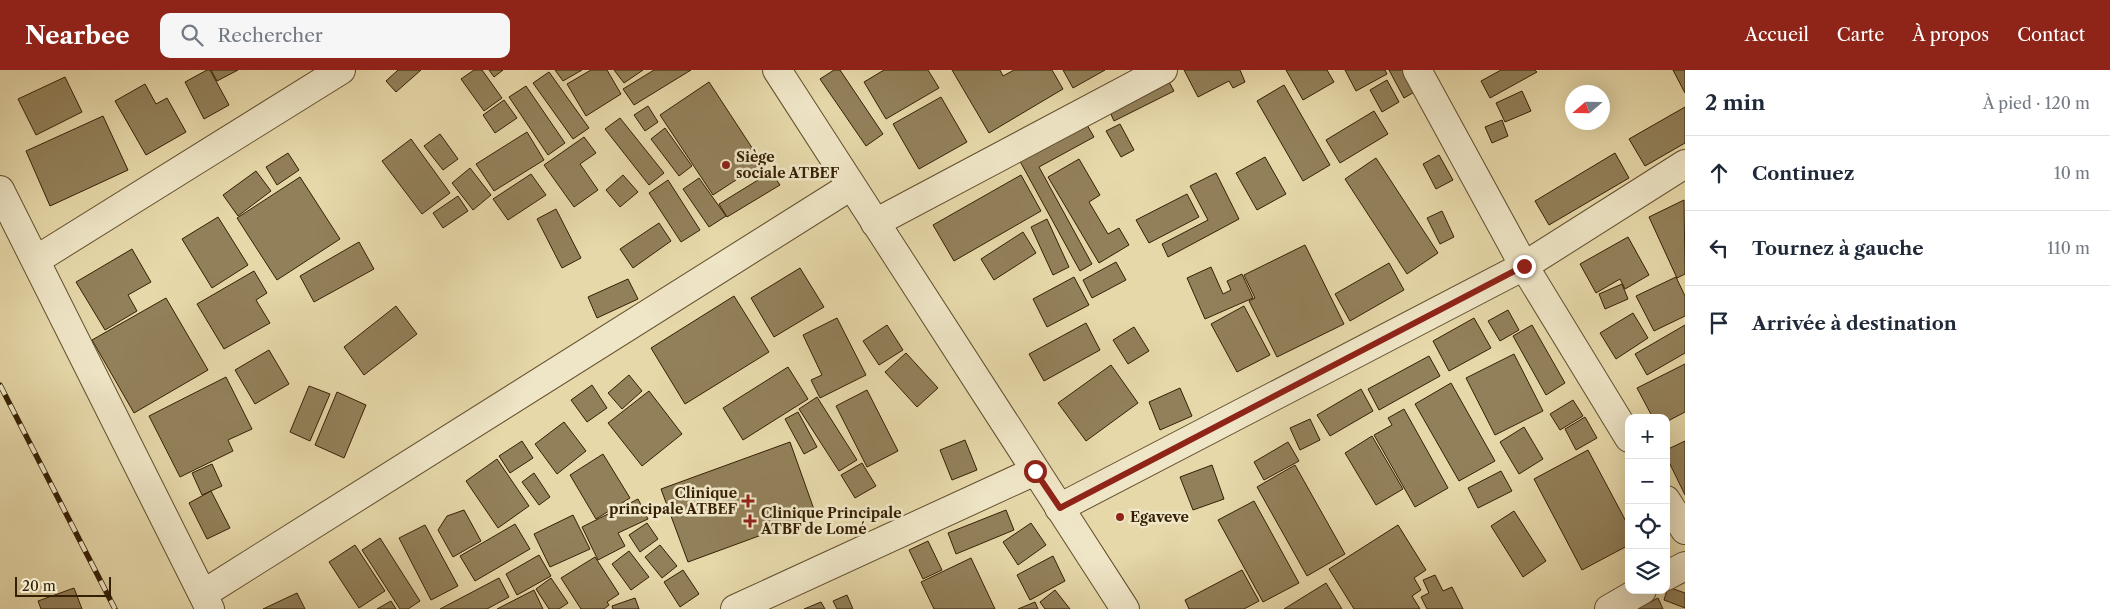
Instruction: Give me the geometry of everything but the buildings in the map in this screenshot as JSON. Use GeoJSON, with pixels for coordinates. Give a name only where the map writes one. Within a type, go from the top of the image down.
{"type":"FeatureCollection","features":[{"type":"Feature","properties":{"kind":"street"},"geometry":{"type":"LineString","coordinates":[[36,260],[341,70]]}},
{"type":"Feature","properties":{"kind":"street"},"geometry":{"type":"LineString","coordinates":[[777,70],[1125,609]]}},
{"type":"Feature","properties":{"kind":"street"},"geometry":{"type":"LineString","coordinates":[[876,223],[1163,70]]}},
{"type":"Feature","properties":{"kind":"street"},"geometry":{"type":"LineString","coordinates":[[1417,70],[1524,266],[1625,431]]}},
{"type":"Feature","properties":{"kind":"street"},"geometry":{"type":"LineString","coordinates":[[1060,508],[1524,266],[1685,164]]}},
{"type":"Feature","properties":{"kind":"street"},"geometry":{"type":"LineString","coordinates":[[0,190],[207,602],[851,186]]}},
{"type":"Feature","properties":{"kind":"street"},"geometry":{"type":"LineString","coordinates":[[735,609],[1035,471]]}},
{"type":"Feature","properties":{"kind":"street"},"geometry":{"type":"LineString","coordinates":[[1669,504],[1685,530]]}},
{"type":"Feature","properties":{"kind":"street"},"geometry":{"type":"LineString","coordinates":[[1670,574],[1685,566]]}},
{"type":"Feature","properties":{"kind":"street"},"geometry":{"type":"LineString","coordinates":[[1609,609],[1635,594]]}},
{"type":"Feature","properties":{"kind":"railway"},"geometry":{"type":"LineString","coordinates":[[0,385],[115,609]]}},
{"type":"Feature","properties":{"kind":"place","name":"Siège sociale ATBEF"},"geometry":{"type":"Point","coordinates":[726,165]}},
{"type":"Feature","properties":{"kind":"place","name":"Clinique principale ATBEF"},"geometry":{"type":"Point","coordinates":[748,501]}},
{"type":"Feature","properties":{"kind":"place","name":"Egaveve"},"geometry":{"type":"Point","coordinates":[1120,517]}},
{"type":"Feature","properties":{"kind":"place","name":"Clinique Principale ATBF de Lomé"},"geometry":{"type":"Point","coordinates":[750,521]}},
{"type":"Feature","properties":{"kind":"route"},"geometry":{"type":"LineString","coordinates":[[1035,471],[1060,508],[1524,266]]}}]}
